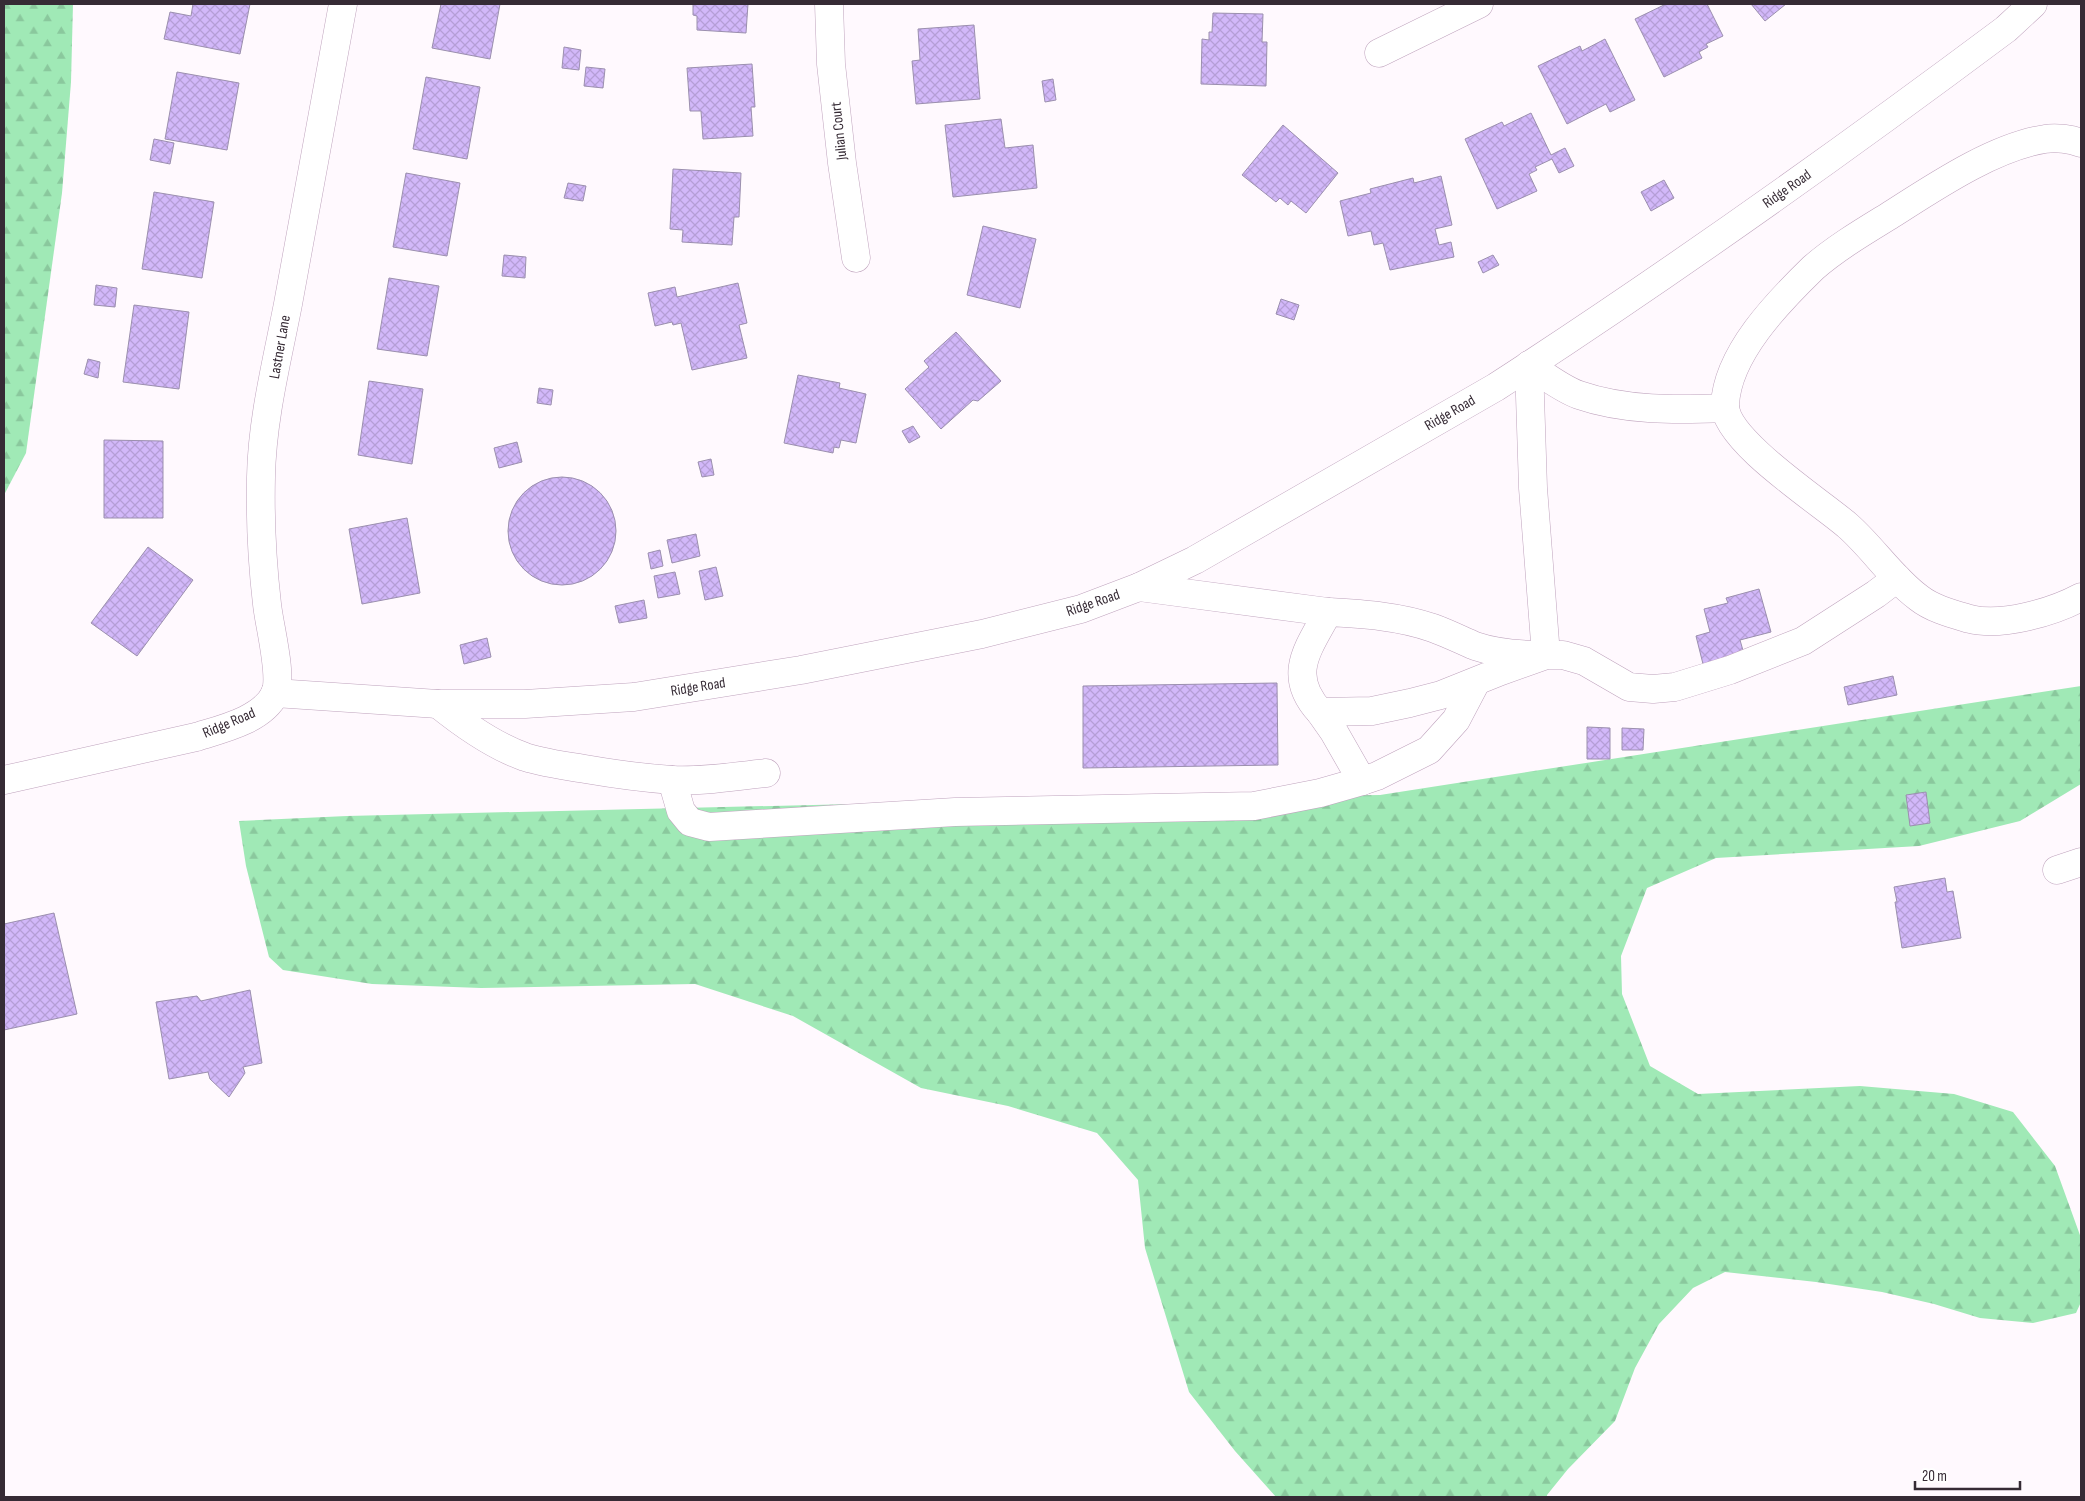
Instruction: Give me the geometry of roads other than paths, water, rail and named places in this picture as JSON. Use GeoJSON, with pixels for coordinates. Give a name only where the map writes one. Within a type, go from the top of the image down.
{"type":"FeatureCollection","features":[{"type":"Feature","properties":{"kind":"street","name":"Lastner Lane"},"geometry":{"type":"LineString","coordinates":[[275,693],[277,675],[267,604],[260,518],[262,461],[278,356],[343,4]]}},
{"type":"Feature","properties":{"kind":"street","name":"Julian Court"},"geometry":{"type":"LineString","coordinates":[[829,4],[831,64],[842,163],[856,258]]}},
{"type":"Feature","properties":{"kind":"street"},"geometry":{"type":"LineString","coordinates":[[1379,53],[1479,4]]}},
{"type":"Feature","properties":{"kind":"street","name":"Ridge Road"},"geometry":{"type":"LineString","coordinates":[[4,780],[196,737],[219,730],[263,708],[275,693],[438,704],[564,702],[634,697],[801,670],[982,634],[1081,609],[1139,587],[1212,550],[1496,386],[1633,297],[1818,167],[2006,29],[2033,4]]}},
{"type":"Feature","properties":{"kind":"street"},"geometry":{"type":"LineString","coordinates":[[2081,144],[2073,140],[2048,138],[2021,144],[1964,171],[1851,239],[1815,267],[1781,301],[1759,328],[1737,361],[1727,384],[1725,408],[1736,430],[1770,465],[1846,524],[1869,546],[1897,578],[1919,598],[1940,610],[1973,620],[2004,621],[2036,614],[2081,597]]}},
{"type":"Feature","properties":{"kind":"street"},"geometry":{"type":"LineString","coordinates":[[1528,365],[1577,394],[1612,404],[1686,409],[1725,408]]}},
{"type":"Feature","properties":{"kind":"street"},"geometry":{"type":"LineString","coordinates":[[1528,365],[1533,488],[1546,655]]}},
{"type":"Feature","properties":{"kind":"street"},"geometry":{"type":"LineString","coordinates":[[1139,587],[1328,612],[1392,618],[1432,628],[1476,646],[1494,651],[1524,655],[1563,655],[1584,661],[1629,687],[1653,689],[1675,686],[1730,670],[1803,641],[1876,594],[1897,578]]}},
{"type":"Feature","properties":{"kind":"street"},"geometry":{"type":"LineString","coordinates":[[1328,612],[1309,644],[1303,662],[1303,684],[1310,702],[1320,712],[1334,732],[1362,781]]}},
{"type":"Feature","properties":{"kind":"street"},"geometry":{"type":"LineString","coordinates":[[1320,712],[1372,711],[1441,695],[1501,670],[1546,655]]}},
{"type":"Feature","properties":{"kind":"street"},"geometry":{"type":"LineString","coordinates":[[672,780],[681,811],[690,822],[709,827],[955,812],[1254,806],[1320,794],[1362,781],[1377,776],[1429,750],[1456,720],[1476,682]]}},
{"type":"Feature","properties":{"kind":"street"},"geometry":{"type":"LineString","coordinates":[[438,704],[459,721],[493,741],[526,757],[618,774],[672,780],[708,780],[766,773]]}}]}
